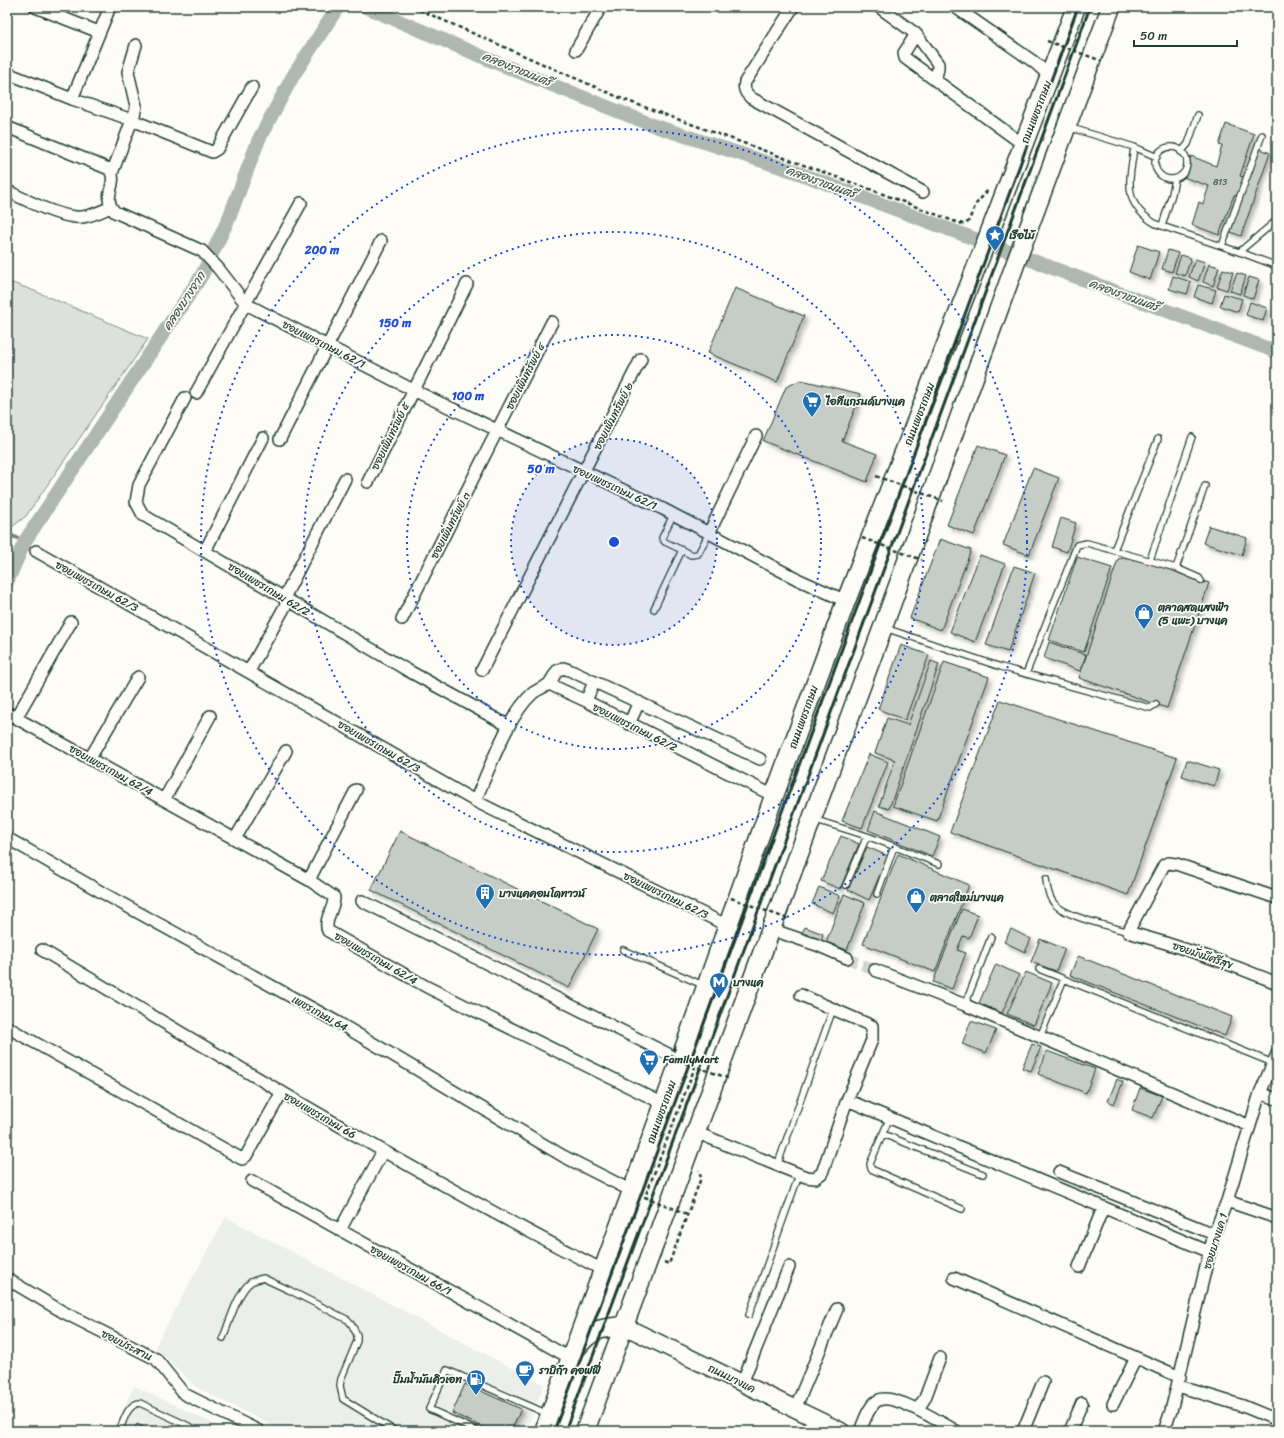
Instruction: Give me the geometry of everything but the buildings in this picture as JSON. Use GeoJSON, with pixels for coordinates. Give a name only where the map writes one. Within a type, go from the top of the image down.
{"type":"FeatureCollection","features":[{"type":"Feature","properties":{"kind":"main road","name":"ถนนเพชรเกษม"},"geometry":{"type":"LineString","coordinates":[[546,1423],[664,1104],[678,1059],[707,987],[774,796],[846,602],[1024,145],[1076,7]]}},
{"type":"Feature","properties":{"kind":"main road"},"geometry":{"type":"LineString","coordinates":[[585,1431],[1111,7]]}},
{"type":"Feature","properties":{"kind":"main road"},"geometry":{"type":"LineString","coordinates":[[570,1358],[590,1334],[605,1328],[624,1326]]}},
{"type":"Feature","properties":{"kind":"main road","name":"ถนนบางแค"},"geometry":{"type":"LineString","coordinates":[[624,1326],[795,1408],[820,1425],[841,1431]]}},
{"type":"Feature","properties":{"kind":"street"},"geometry":{"type":"LineString","coordinates":[[36,7],[99,32]]}},
{"type":"Feature","properties":{"kind":"street"},"geometry":{"type":"LineString","coordinates":[[72,98],[110,7]]}},
{"type":"Feature","properties":{"kind":"street"},"geometry":{"type":"LineString","coordinates":[[576,50],[601,7]]}},
{"type":"Feature","properties":{"kind":"street"},"geometry":{"type":"LineString","coordinates":[[793,7],[745,82],[744,90],[751,98],[923,192]]}},
{"type":"Feature","properties":{"kind":"street"},"geometry":{"type":"LineString","coordinates":[[879,7],[916,34],[938,64],[938,71],[935,80]]}},
{"type":"Feature","properties":{"kind":"street"},"geometry":{"type":"LineString","coordinates":[[955,7],[1034,62],[1050,76]]}},
{"type":"Feature","properties":{"kind":"street"},"geometry":{"type":"LineString","coordinates":[[916,34],[904,53],[904,56],[1024,145]]}},
{"type":"Feature","properties":{"kind":"street"},"geometry":{"type":"LineString","coordinates":[[7,191],[66,217],[88,216],[111,208],[109,201],[112,173],[136,106],[128,72],[136,46]]}},
{"type":"Feature","properties":{"kind":"street"},"geometry":{"type":"LineString","coordinates":[[7,73],[212,152],[217,149],[252,87]]}},
{"type":"Feature","properties":{"kind":"street"},"geometry":{"type":"LineString","coordinates":[[7,127],[109,169],[112,173]]}},
{"type":"Feature","properties":{"kind":"street"},"geometry":{"type":"LineString","coordinates":[[196,393],[301,203]]}},
{"type":"Feature","properties":{"kind":"street","name":"ซอยเพชรเกษม 62/1"},"geometry":{"type":"LineString","coordinates":[[111,208],[115,212],[202,251],[246,304],[413,390],[672,514],[797,579],[846,602]]}},
{"type":"Feature","properties":{"kind":"street"},"geometry":{"type":"LineString","coordinates":[[280,439],[382,241]]}},
{"type":"Feature","properties":{"kind":"street","name":"ซอยเพิ่มทรัพย์ ๕"},"geometry":{"type":"LineString","coordinates":[[368,482],[467,284]]}},
{"type":"Feature","properties":{"kind":"street","name":"ซอยเพิ่มทรัพย์ ๔"},"geometry":{"type":"LineString","coordinates":[[497,430],[552,322]]}},
{"type":"Feature","properties":{"kind":"street","name":"ซอยเพิ่มทรัพย์ ๒"},"geometry":{"type":"LineString","coordinates":[[482,670],[641,359]]}},
{"type":"Feature","properties":{"kind":"street","name":"ซอยเพชรเกษม 62/2"},"geometry":{"type":"LineString","coordinates":[[184,398],[139,486],[136,502],[143,515],[407,670],[509,726]]}},
{"type":"Feature","properties":{"kind":"street","name":"ซอยเพิ่มทรัพย์ ๓"},"geometry":{"type":"LineString","coordinates":[[402,619],[497,430]]}},
{"type":"Feature","properties":{"kind":"street"},"geometry":{"type":"LineString","coordinates":[[709,533],[756,436]]}},
{"type":"Feature","properties":{"kind":"street"},"geometry":{"type":"LineString","coordinates":[[205,551],[263,438]]}},
{"type":"Feature","properties":{"kind":"street"},"geometry":{"type":"LineString","coordinates":[[249,671],[286,600],[345,479]]}},
{"type":"Feature","properties":{"kind":"street","name":"ซอยเพชรเกษม 62/3"},"geometry":{"type":"LineString","coordinates":[[36,551],[475,801],[728,926]]}},
{"type":"Feature","properties":{"kind":"street"},"geometry":{"type":"LineString","coordinates":[[12,715],[71,622]]}},
{"type":"Feature","properties":{"kind":"street"},"geometry":{"type":"LineString","coordinates":[[475,801],[509,726],[519,709],[533,693],[549,684],[557,671],[563,668],[760,759]]}},
{"type":"Feature","properties":{"kind":"street"},"geometry":{"type":"LineString","coordinates":[[90,758],[138,677]]}},
{"type":"Feature","properties":{"kind":"street"},"geometry":{"type":"LineString","coordinates":[[586,701],[594,682]]}},
{"type":"Feature","properties":{"kind":"street","name":"ซอยเพชรเกษม 62/2"},"geometry":{"type":"LineString","coordinates":[[549,684],[586,701],[774,796]]}},
{"type":"Feature","properties":{"kind":"street"},"geometry":{"type":"LineString","coordinates":[[630,724],[639,702]]}},
{"type":"Feature","properties":{"kind":"street","name":"ซอยเพชรเกษม 62/4"},"geometry":{"type":"LineString","coordinates":[[12,715],[309,880],[334,896],[334,901],[326,924],[328,931],[427,987],[664,1104]]}},
{"type":"Feature","properties":{"kind":"street"},"geometry":{"type":"LineString","coordinates":[[164,800],[210,716]]}},
{"type":"Feature","properties":{"kind":"street"},"geometry":{"type":"LineString","coordinates":[[235,839],[286,751]]}},
{"type":"Feature","properties":{"kind":"street"},"geometry":{"type":"LineString","coordinates":[[309,880],[356,790]]}},
{"type":"Feature","properties":{"kind":"street","name":"เพชรเกษม 64"},"geometry":{"type":"LineString","coordinates":[[7,838],[110,897],[337,1022],[563,1156],[632,1191]]}},
{"type":"Feature","properties":{"kind":"street"},"geometry":{"type":"LineString","coordinates":[[1128,932],[1164,865],[1168,863],[1176,864],[1277,898]]}},
{"type":"Feature","properties":{"kind":"street"},"geometry":{"type":"LineString","coordinates":[[362,901],[678,1059]]}},
{"type":"Feature","properties":{"kind":"street"},"geometry":{"type":"LineString","coordinates":[[770,929],[817,945],[847,958]]}},
{"type":"Feature","properties":{"kind":"street","name":"ซอยมั่งมีศรีสุข"},"geometry":{"type":"LineString","coordinates":[[1128,932],[1146,936],[1232,964],[1277,983]]}},
{"type":"Feature","properties":{"kind":"street","name":"ซอยเพชรเกษม 66"},"geometry":{"type":"LineString","coordinates":[[42,950],[383,1151],[468,1199],[603,1270]]}},
{"type":"Feature","properties":{"kind":"street"},"geometry":{"type":"LineString","coordinates":[[875,970],[965,1005],[1250,1126]]}},
{"type":"Feature","properties":{"kind":"street"},"geometry":{"type":"LineString","coordinates":[[695,1132],[799,1175],[815,1178],[822,1173],[847,1100],[872,1040],[872,1026],[801,995]]}},
{"type":"Feature","properties":{"kind":"street"},"geometry":{"type":"LineString","coordinates":[[7,1027],[242,1159],[246,1156],[282,1092]]}},
{"type":"Feature","properties":{"kind":"street","name":"ซอยบางแค 1"},"geometry":{"type":"LineString","coordinates":[[1164,1431],[1179,1382],[1214,1234],[1227,1201],[1260,1093],[1275,1059]]}},
{"type":"Feature","properties":{"kind":"street"},"geometry":{"type":"LineString","coordinates":[[1260,1093],[1277,1099]]}},
{"type":"Feature","properties":{"kind":"street"},"geometry":{"type":"LineString","coordinates":[[847,1100],[1210,1252]]}},
{"type":"Feature","properties":{"kind":"street"},"geometry":{"type":"LineString","coordinates":[[340,1230],[383,1151]]}},
{"type":"Feature","properties":{"kind":"street"},"geometry":{"type":"LineString","coordinates":[[1059,1172],[1214,1234]]}},
{"type":"Feature","properties":{"kind":"street","name":"ซอยเพชรเกษม 66/1"},"geometry":{"type":"LineString","coordinates":[[252,1181],[570,1358]]}},
{"type":"Feature","properties":{"kind":"street"},"geometry":{"type":"LineString","coordinates":[[1227,1201],[1276,1216]]}},
{"type":"Feature","properties":{"kind":"street"},"geometry":{"type":"LineString","coordinates":[[1079,1267],[1103,1208]]}},
{"type":"Feature","properties":{"kind":"street"},"geometry":{"type":"LineString","coordinates":[[742,1383],[790,1267]]}},
{"type":"Feature","properties":{"kind":"street"},"geometry":{"type":"LineString","coordinates":[[954,1278],[1136,1358],[1179,1382],[1277,1420]]}},
{"type":"Feature","properties":{"kind":"street","name":"ซอยประสาน"},"geometry":{"type":"LineString","coordinates":[[7,1279],[63,1312],[156,1359],[184,1394],[259,1431]]}},
{"type":"Feature","properties":{"kind":"street"},"geometry":{"type":"LineString","coordinates":[[795,1408],[837,1309]]}},
{"type":"Feature","properties":{"kind":"street"},"geometry":{"type":"LineString","coordinates":[[918,1409],[926,1398],[940,1358]]}},
{"type":"Feature","properties":{"kind":"street"},"geometry":{"type":"LineString","coordinates":[[1114,1404],[1136,1358]]}},
{"type":"Feature","properties":{"kind":"street"},"geometry":{"type":"LineString","coordinates":[[1023,1431],[1043,1382]]}},
{"type":"Feature","properties":{"kind":"street"},"geometry":{"type":"LineString","coordinates":[[860,1431],[872,1406],[879,1400],[889,1398],[918,1409],[956,1431]]}},
{"type":"Feature","properties":{"kind":"street"},"geometry":{"type":"LineString","coordinates":[[1070,1431],[1082,1403]]}},
{"type":"Feature","properties":{"kind":"lane"},"geometry":{"type":"LineString","coordinates":[[1181,152],[1188,144],[1198,115]]}},
{"type":"Feature","properties":{"kind":"lane"},"geometry":{"type":"LineString","coordinates":[[1066,126],[1134,147],[1157,157]]}},
{"type":"Feature","properties":{"kind":"lane"},"geometry":{"type":"LineString","coordinates":[[1222,246],[1262,135]]}},
{"type":"Feature","properties":{"kind":"lane"},"geometry":{"type":"LineString","coordinates":[[1134,147],[1129,179],[1130,194],[1135,207],[1145,217],[1162,226],[1277,266]]}},
{"type":"Feature","properties":{"kind":"lane"},"geometry":{"type":"LineString","coordinates":[[1168,148],[1173,148],[1181,152],[1186,160],[1184,173],[1174,179],[1165,178],[1157,171],[1155,161],[1157,157],[1160,152],[1168,148]]}},
{"type":"Feature","properties":{"kind":"lane"},"geometry":{"type":"LineString","coordinates":[[1162,226],[1172,194],[1174,179]]}},
{"type":"Feature","properties":{"kind":"lane"},"geometry":{"type":"LineString","coordinates":[[1239,252],[1277,220]]}},
{"type":"Feature","properties":{"kind":"lane"},"geometry":{"type":"LineString","coordinates":[[1150,560],[1192,437]]}},
{"type":"Feature","properties":{"kind":"lane"},"geometry":{"type":"LineString","coordinates":[[1114,550],[1158,439]]}},
{"type":"Feature","properties":{"kind":"lane"},"geometry":{"type":"LineString","coordinates":[[1176,568],[1206,486]]}},
{"type":"Feature","properties":{"kind":"lane"},"geometry":{"type":"LineString","coordinates":[[672,514],[662,538],[665,542],[691,555],[698,554],[709,533]]}},
{"type":"Feature","properties":{"kind":"lane"},"geometry":{"type":"LineString","coordinates":[[1026,674],[1077,546],[1087,543],[1150,560],[1176,568],[1199,578],[1200,581]]}},
{"type":"Feature","properties":{"kind":"lane"},"geometry":{"type":"LineString","coordinates":[[654,609],[682,550]]}},
{"type":"Feature","properties":{"kind":"lane"},"geometry":{"type":"LineString","coordinates":[[883,627],[1001,667],[1150,708],[1156,704]]}},
{"type":"Feature","properties":{"kind":"lane"},"geometry":{"type":"LineString","coordinates":[[811,819],[867,836],[939,864]]}},
{"type":"Feature","properties":{"kind":"lane"},"geometry":{"type":"LineString","coordinates":[[846,884],[867,836]]}},
{"type":"Feature","properties":{"kind":"lane"},"geometry":{"type":"LineString","coordinates":[[877,894],[894,847]]}},
{"type":"Feature","properties":{"kind":"lane"},"geometry":{"type":"LineString","coordinates":[[1046,879],[1047,890],[1054,904],[1068,914],[1128,932]]}},
{"type":"Feature","properties":{"kind":"lane"},"geometry":{"type":"LineString","coordinates":[[965,1005],[991,937]]}},
{"type":"Feature","properties":{"kind":"lane"},"geometry":{"type":"LineString","coordinates":[[623,950],[707,987]]}},
{"type":"Feature","properties":{"kind":"lane"},"geometry":{"type":"LineString","coordinates":[[1039,970],[1275,1059]]}},
{"type":"Feature","properties":{"kind":"lane"},"geometry":{"type":"LineString","coordinates":[[1040,1037],[1064,979]]}},
{"type":"Feature","properties":{"kind":"lane"},"geometry":{"type":"LineString","coordinates":[[778,1166],[832,1009]]}},
{"type":"Feature","properties":{"kind":"lane"},"geometry":{"type":"LineString","coordinates":[[890,1117],[870,1164],[871,1169],[962,1209]]}},
{"type":"Feature","properties":{"kind":"lane"},"geometry":{"type":"LineString","coordinates":[[883,1134],[983,1174]]}},
{"type":"Feature","properties":{"kind":"lane"},"geometry":{"type":"LineString","coordinates":[[749,1315],[799,1175]]}},
{"type":"Feature","properties":{"kind":"lane"},"geometry":{"type":"LineString","coordinates":[[223,1338],[240,1297],[246,1287],[252,1281],[263,1278],[290,1290],[348,1320],[355,1332],[357,1341],[341,1379],[340,1386],[343,1399],[395,1431]]}},
{"type":"Feature","properties":{"kind":"lane"},"geometry":{"type":"LineString","coordinates":[[476,1431],[429,1409],[447,1370],[546,1423]]}},
{"type":"Feature","properties":{"kind":"lane"},"geometry":{"type":"LineString","coordinates":[[119,1431],[131,1406],[135,1403],[140,1403],[199,1431]]}},
{"type":"Feature","properties":{"kind":"path"},"geometry":{"type":"LineString","coordinates":[[413,7],[625,100],[956,222],[963,224],[968,222],[976,204],[989,189]]}},
{"type":"Feature","properties":{"kind":"path"},"geometry":{"type":"LineString","coordinates":[[1047,41],[1102,61]]}},
{"type":"Feature","properties":{"kind":"path"},"geometry":{"type":"LineString","coordinates":[[876,476],[943,501]]}},
{"type":"Feature","properties":{"kind":"path"},"geometry":{"type":"LineString","coordinates":[[862,538],[922,560]]}},
{"type":"Feature","properties":{"kind":"path"},"geometry":{"type":"LineString","coordinates":[[731,898],[788,919]]}},
{"type":"Feature","properties":{"kind":"path"},"geometry":{"type":"LineString","coordinates":[[687,1214],[645,1197],[678,1059],[728,1078]]}},
{"type":"Feature","properties":{"kind":"path"},"geometry":{"type":"LineString","coordinates":[[664,1262],[669,1264],[701,1178],[699,1169]]}},
{"type":"Feature","properties":{"kind":"shaded area"},"geometry":{"type":"Polygon","coordinates":[[[7,281],[148,339],[26,516],[12,527],[7,525],[7,281]]]}},
{"type":"Feature","properties":{"kind":"shaded area"},"geometry":{"type":"Polygon","coordinates":[[[226,1217],[544,1385],[525,1431],[283,1431],[196,1387],[155,1347],[226,1217]]]}},
{"type":"Feature","properties":{"kind":"shaded area"},"geometry":{"type":"Polygon","coordinates":[[[134,1386],[229,1431],[113,1431],[134,1386]]]}},
{"type":"Feature","properties":{"kind":"waterway","name":"คลองบางจาก"},"geometry":{"type":"LineString","coordinates":[[7,582],[25,541],[202,275],[229,218],[259,139],[293,76],[338,7]]}},
{"type":"Feature","properties":{"kind":"waterway","name":"คลองราชมนตรี"},"geometry":{"type":"LineString","coordinates":[[366,7],[497,63],[655,126],[793,171],[1277,352]]}},
{"type":"Feature","properties":{"kind":"waterway"},"geometry":{"type":"LineString","coordinates":[[7,534],[25,541]]}},
{"type":"Feature","properties":{"kind":"tunnel"},"geometry":{"type":"LineString","coordinates":[[847,958],[875,970]]}},
{"type":"Feature","properties":{"kind":"railway"},"geometry":{"type":"LineString","coordinates":[[554,1431],[1078,7]]}},
{"type":"Feature","properties":{"kind":"railway"},"geometry":{"type":"LineString","coordinates":[[565,1431],[720,1015],[1090,7]]}},
{"type":"Feature","properties":{"kind":"place","name":"เรือไม้"},"geometry":{"type":"Point","coordinates":[995,252]}},
{"type":"Feature","properties":{"kind":"place","name":"ไอทีแกรนด์บางแค"},"geometry":{"type":"Point","coordinates":[812,418]}},
{"type":"Feature","properties":{"kind":"place","name":"ตลาดสดแสงฟ้า (5 แพะ) บางแค"},"geometry":{"type":"Point","coordinates":[1144,630]}},
{"type":"Feature","properties":{"kind":"place","name":"บางแคคอนโดทาวน์"},"geometry":{"type":"Point","coordinates":[485,910]}},
{"type":"Feature","properties":{"kind":"place","name":"ตลาดใหม่บางแค"},"geometry":{"type":"Point","coordinates":[916,914]}},
{"type":"Feature","properties":{"kind":"place","name":"บางแค"},"geometry":{"type":"Point","coordinates":[719,999]}},
{"type":"Feature","properties":{"kind":"place","name":"FamilyMart"},"geometry":{"type":"Point","coordinates":[649,1076]}},
{"type":"Feature","properties":{"kind":"place","name":"ราบิก้า คอฟฟี่"},"geometry":{"type":"Point","coordinates":[525,1387]}},
{"type":"Feature","properties":{"kind":"place","name":"ปั๊มน้ำมันคิวเอท"},"geometry":{"type":"Point","coordinates":[476,1396]}}]}
